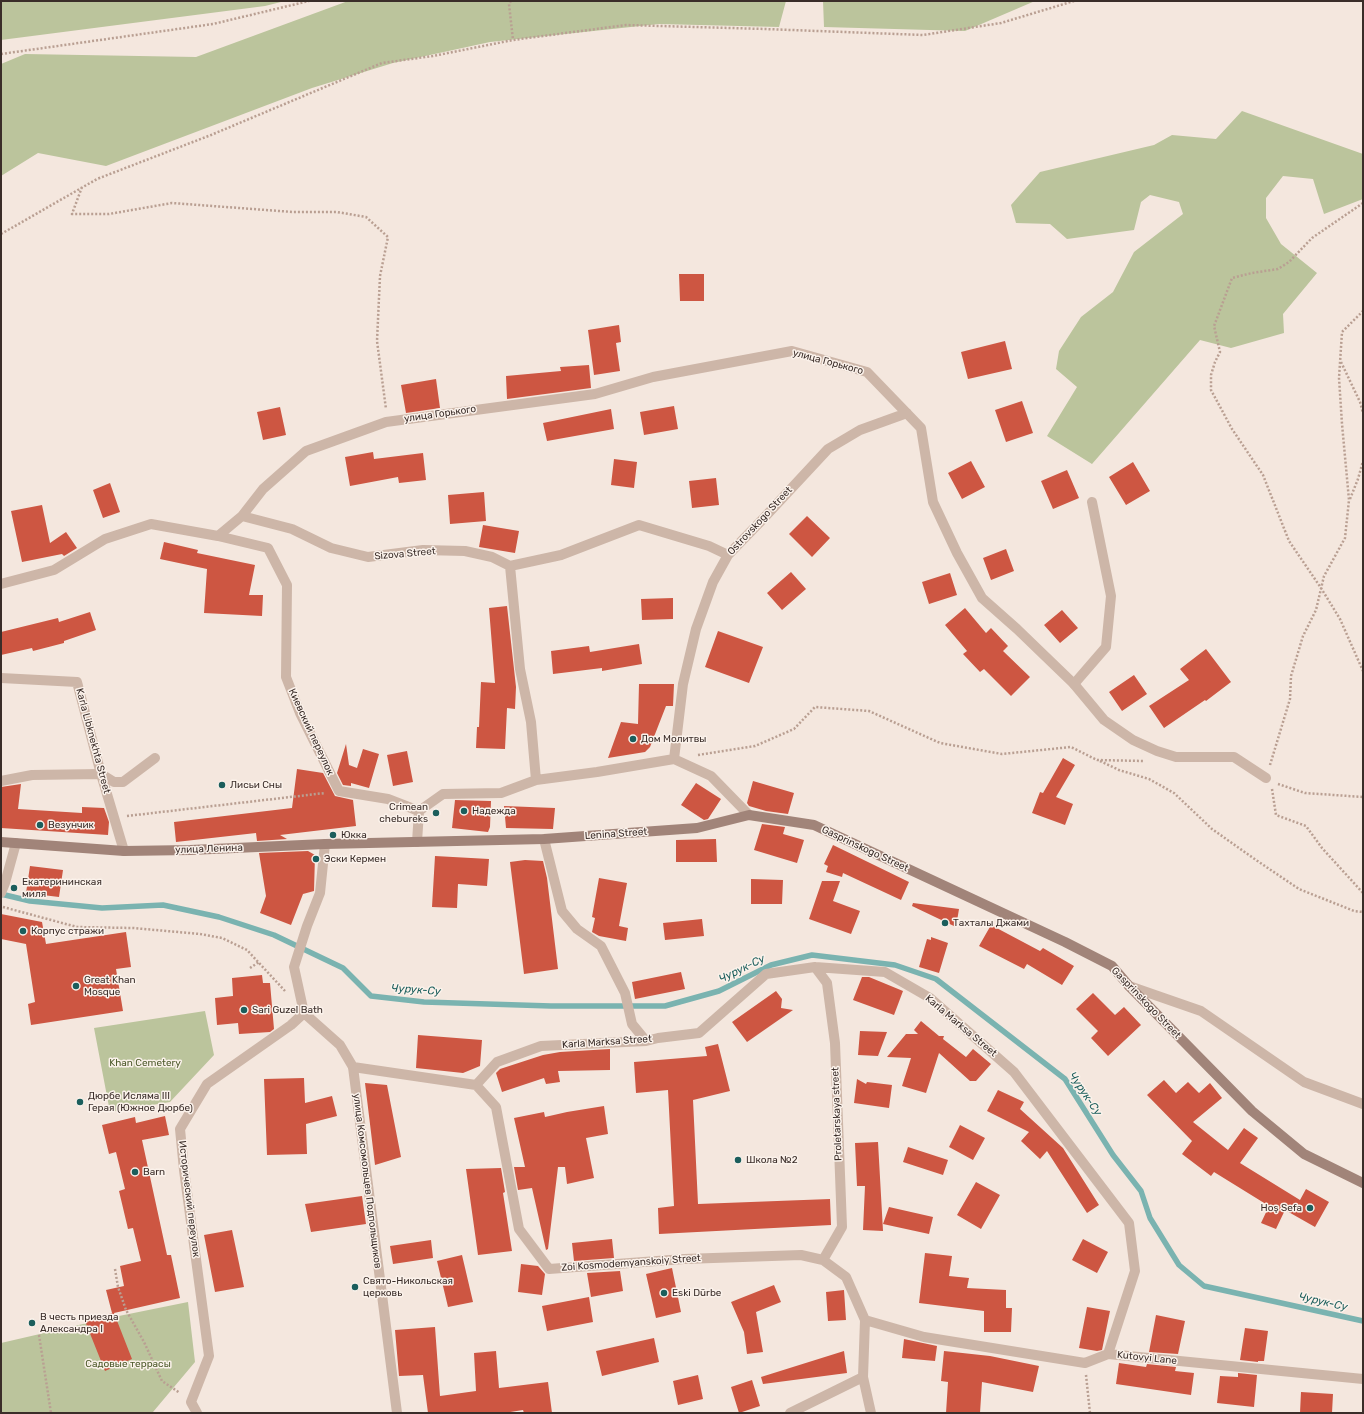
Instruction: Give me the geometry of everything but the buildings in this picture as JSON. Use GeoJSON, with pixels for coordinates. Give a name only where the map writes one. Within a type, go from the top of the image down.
{"type":"FeatureCollection","features":[{"type":"Feature","properties":{"kind":"main road","name":"Lenina Street"},"geometry":{"type":"LineString","coordinates":[[417,842],[544,839],[697,828],[749,815],[814,825]]}},
{"type":"Feature","properties":{"kind":"main road","name":"Gasprinskogo Street"},"geometry":{"type":"LineString","coordinates":[[814,825],[1065,942],[1112,966],[1129,986],[1252,1111],[1304,1154],[1363,1183]]}},
{"type":"Feature","properties":{"kind":"main road","name":"улица Ленина"},"geometry":{"type":"LineString","coordinates":[[1,842],[124,851],[417,842]]}},
{"type":"Feature","properties":{"kind":"street","name":"улица Горького"},"geometry":{"type":"LineString","coordinates":[[218,536],[242,516],[262,489],[306,451],[386,422],[595,394],[653,377],[792,351],[867,372],[921,428],[933,502],[957,553],[982,598],[1017,629],[1074,684],[1104,720],[1133,740],[1158,751],[1176,757],[1234,757],[1266,778]]}},
{"type":"Feature","properties":{"kind":"street","name":"Ostrovskogo Street"},"geometry":{"type":"LineString","coordinates":[[674,759],[683,684],[696,629],[714,582],[728,555],[828,449],[860,430],[907,412]]}},
{"type":"Feature","properties":{"kind":"street"},"geometry":{"type":"LineString","coordinates":[[1074,684],[1106,647],[1111,596],[1092,502]]}},
{"type":"Feature","properties":{"kind":"street","name":"Sizova Street"},"geometry":{"type":"LineString","coordinates":[[242,516],[292,529],[331,548],[368,557],[423,550],[465,551],[492,557],[510,566]]}},
{"type":"Feature","properties":{"kind":"street"},"geometry":{"type":"LineString","coordinates":[[1,584],[54,570],[105,539],[151,524],[218,536]]}},
{"type":"Feature","properties":{"kind":"street"},"geometry":{"type":"LineString","coordinates":[[536,780],[531,722],[520,669],[510,566],[561,556],[639,525],[709,546],[728,555]]}},
{"type":"Feature","properties":{"kind":"street","name":"Киевский переулок"},"geometry":{"type":"LineString","coordinates":[[218,536],[268,548],[287,585],[286,677],[300,713],[339,791]]}},
{"type":"Feature","properties":{"kind":"street","name":"Karla Libknekhta Street"},"geometry":{"type":"LineString","coordinates":[[1,678],[77,682],[101,774],[124,851]]}},
{"type":"Feature","properties":{"kind":"street"},"geometry":{"type":"LineString","coordinates":[[1,781],[32,775],[101,774],[114,782],[123,782],[155,758]]}},
{"type":"Feature","properties":{"kind":"street"},"geometry":{"type":"LineString","coordinates":[[419,811],[443,794],[501,793],[536,780],[597,772],[674,759],[711,776],[749,815]]}},
{"type":"Feature","properties":{"kind":"street"},"geometry":{"type":"LineString","coordinates":[[339,791],[388,799],[419,811]]}},
{"type":"Feature","properties":{"kind":"street"},"geometry":{"type":"LineString","coordinates":[[417,842],[419,811]]}},
{"type":"Feature","properties":{"kind":"street"},"geometry":{"type":"LineString","coordinates":[[544,839],[562,911],[577,929],[601,946],[625,993],[632,1024],[646,1041]]}},
{"type":"Feature","properties":{"kind":"street"},"geometry":{"type":"LineString","coordinates":[[3,888],[16,843]]}},
{"type":"Feature","properties":{"kind":"street"},"geometry":{"type":"LineString","coordinates":[[325,844],[320,893],[307,926],[294,967],[304,1013],[340,1045],[352,1067],[476,1085]]}},
{"type":"Feature","properties":{"kind":"street","name":"Karla Marksa Street"},"geometry":{"type":"LineString","coordinates":[[476,1085],[497,1062],[541,1046],[646,1041],[658,1038],[698,1034],[766,974],[815,968],[885,972],[930,998],[1014,1072],[1129,1223],[1135,1271],[1108,1354]]}},
{"type":"Feature","properties":{"kind":"street","name":"Proletarskaya street"},"geometry":{"type":"LineString","coordinates":[[815,968],[827,984],[835,1043],[842,1227],[823,1260]]}},
{"type":"Feature","properties":{"kind":"street"},"geometry":{"type":"LineString","coordinates":[[1129,986],[1201,1011],[1304,1082],[1363,1104]]}},
{"type":"Feature","properties":{"kind":"street","name":"Исторический переулок"},"geometry":{"type":"LineString","coordinates":[[191,1402],[209,1356],[184,1170],[180,1129],[207,1084],[291,1026],[304,1013]]}},
{"type":"Feature","properties":{"kind":"street","name":"улица Комсомольцев Подпольщиков"},"geometry":{"type":"LineString","coordinates":[[352,1067],[397,1413]]}},
{"type":"Feature","properties":{"kind":"street","name":"Zoi Kosmodemyanskoiy Street"},"geometry":{"type":"LineString","coordinates":[[476,1085],[496,1107],[519,1229],[549,1269],[684,1259],[801,1255],[823,1260],[846,1277],[865,1320]]}},
{"type":"Feature","properties":{"kind":"street"},"geometry":{"type":"LineString","coordinates":[[871,1413],[863,1377],[865,1320],[924,1337],[1085,1363]]}},
{"type":"Feature","properties":{"kind":"street","name":"Kutovyi Lane"},"geometry":{"type":"LineString","coordinates":[[1085,1363],[1108,1354],[1363,1379]]}},
{"type":"Feature","properties":{"kind":"street"},"geometry":{"type":"LineString","coordinates":[[790,1413],[863,1377]]}},
{"type":"Feature","properties":{"kind":"street"},"geometry":{"type":"LineString","coordinates":[[191,1402],[197,1413]]}},
{"type":"Feature","properties":{"kind":"path"},"geometry":{"type":"LineString","coordinates":[[1,54],[213,24],[309,1]]}},
{"type":"Feature","properties":{"kind":"path"},"geometry":{"type":"LineString","coordinates":[[511,1],[509,4],[513,40]]}},
{"type":"Feature","properties":{"kind":"path"},"geometry":{"type":"LineString","coordinates":[[1,234],[97,179],[211,135],[382,63],[433,56],[513,40],[626,25],[923,35],[1001,23],[1074,1]]}},
{"type":"Feature","properties":{"kind":"path"},"geometry":{"type":"LineString","coordinates":[[82,187],[72,214],[109,214],[172,203],[293,212],[337,212],[366,217],[388,237],[380,276],[378,341],[386,404],[386,422]]}},
{"type":"Feature","properties":{"kind":"path"},"geometry":{"type":"LineString","coordinates":[[1363,204],[1312,238],[1278,270],[1252,273],[1232,278],[1214,326],[1220,352],[1211,375],[1211,390],[1232,429],[1263,476],[1289,541],[1322,588],[1340,619],[1363,671]]}},
{"type":"Feature","properties":{"kind":"path"},"geometry":{"type":"LineString","coordinates":[[1266,778],[1290,699],[1291,676],[1303,636],[1316,610],[1324,576],[1345,538],[1349,500],[1339,378],[1342,332],[1363,311]]}},
{"type":"Feature","properties":{"kind":"path"},"geometry":{"type":"LineString","coordinates":[[1341,361],[1360,402],[1363,413]]}},
{"type":"Feature","properties":{"kind":"path"},"geometry":{"type":"LineString","coordinates":[[1349,500],[1358,479],[1363,461]]}},
{"type":"Feature","properties":{"kind":"path"},"geometry":{"type":"LineString","coordinates":[[674,759],[755,746],[794,729],[815,707],[870,711],[940,743],[1002,754],[1071,747],[1119,770],[1149,779],[1174,794],[1212,829],[1299,889],[1363,912]]}},
{"type":"Feature","properties":{"kind":"path"},"geometry":{"type":"LineString","coordinates":[[1097,760],[1146,761]]}},
{"type":"Feature","properties":{"kind":"path"},"geometry":{"type":"LineString","coordinates":[[1363,797],[1305,793],[1272,782],[1276,815],[1306,826],[1322,848],[1363,893]]}},
{"type":"Feature","properties":{"kind":"path"},"geometry":{"type":"LineString","coordinates":[[114,818],[339,791]]}},
{"type":"Feature","properties":{"kind":"path"},"geometry":{"type":"LineString","coordinates":[[1,906],[77,927],[133,928],[200,934],[222,938],[247,950],[288,995]]}},
{"type":"Feature","properties":{"kind":"path"},"geometry":{"type":"LineString","coordinates":[[250,968],[259,962]]}},
{"type":"Feature","properties":{"kind":"path"},"geometry":{"type":"LineString","coordinates":[[116,1269],[118,1287],[126,1310],[144,1342],[162,1381],[191,1402]]}},
{"type":"Feature","properties":{"kind":"path"},"geometry":{"type":"LineString","coordinates":[[39,1335],[51,1413]]}},
{"type":"Feature","properties":{"kind":"path"},"geometry":{"type":"LineString","coordinates":[[1085,1363],[1090,1413]]}},
{"type":"Feature","properties":{"kind":"green space"},"geometry":{"type":"Polygon","coordinates":[[[1,1],[285,1],[265,6],[1,40],[1,1]]]}},
{"type":"Feature","properties":{"kind":"green space"},"geometry":{"type":"Polygon","coordinates":[[[348,1],[786,1],[779,27],[659,24],[490,42],[393,63],[312,88],[106,166],[38,153],[1,176],[1,64],[25,54],[196,57],[348,1]]]}},
{"type":"Feature","properties":{"kind":"green space"},"geometry":{"type":"Polygon","coordinates":[[[823,1],[1035,1],[965,31],[824,27],[823,1]]]}},
{"type":"Feature","properties":{"kind":"green space"},"geometry":{"type":"Polygon","coordinates":[[[1242,111],[1363,154],[1363,199],[1324,214],[1313,179],[1283,176],[1266,198],[1266,218],[1281,244],[1317,273],[1283,314],[1284,333],[1231,348],[1200,340],[1092,464],[1047,436],[1077,387],[1056,369],[1059,351],[1081,317],[1113,292],[1134,252],[1183,214],[1179,202],[1150,195],[1141,202],[1134,230],[1067,239],[1050,224],[1016,223],[1011,205],[1040,172],[1154,145],[1172,135],[1216,139],[1242,111]]]}},
{"type":"Feature","properties":{"kind":"green space","name":"Khan Cemetery"},"geometry":{"type":"Polygon","coordinates":[[[205,1011],[214,1055],[170,1102],[110,1112],[94,1028],[205,1011]]]}},
{"type":"Feature","properties":{"kind":"green space","name":"Садовые террасы"},"geometry":{"type":"Polygon","coordinates":[[[188,1302],[195,1362],[153,1413],[1,1413],[1,1343],[109,1318],[188,1302]]]}},
{"type":"Feature","properties":{"kind":"waterway","name":"Чурук-Су"},"geometry":{"type":"LineString","coordinates":[[1,894],[30,901],[102,908],[163,905],[219,917],[274,935],[343,968],[371,996],[424,1002],[551,1006],[665,1006],[719,991],[771,965],[812,955],[895,965],[936,979],[1065,1079],[1113,1155],[1141,1191],[1150,1218],[1179,1265],[1204,1286],[1363,1321]]}},
{"type":"Feature","properties":{"kind":"place","name":"Дом Молитвы"},"geometry":{"type":"Point","coordinates":[633,739]}},
{"type":"Feature","properties":{"kind":"place","name":"Лисьи Сны"},"geometry":{"type":"Point","coordinates":[222,785]}},
{"type":"Feature","properties":{"kind":"place","name":"Надежда"},"geometry":{"type":"Point","coordinates":[464,811]}},
{"type":"Feature","properties":{"kind":"place","name":"Crimean chebureks"},"geometry":{"type":"Point","coordinates":[436,813]}},
{"type":"Feature","properties":{"kind":"place","name":"Везунчик"},"geometry":{"type":"Point","coordinates":[40,825]}},
{"type":"Feature","properties":{"kind":"place","name":"Юкка"},"geometry":{"type":"Point","coordinates":[333,835]}},
{"type":"Feature","properties":{"kind":"place","name":"Эски Кермен"},"geometry":{"type":"Point","coordinates":[316,859]}},
{"type":"Feature","properties":{"kind":"place","name":"Екатерининская миля"},"geometry":{"type":"Point","coordinates":[14,888]}},
{"type":"Feature","properties":{"kind":"place","name":"Тахталы Джами"},"geometry":{"type":"Point","coordinates":[945,923]}},
{"type":"Feature","properties":{"kind":"place","name":"Корпус стражи"},"geometry":{"type":"Point","coordinates":[23,931]}},
{"type":"Feature","properties":{"kind":"place","name":"Great Khan Mosque"},"geometry":{"type":"Point","coordinates":[76,986]}},
{"type":"Feature","properties":{"kind":"place","name":"Sari Guzel Bath"},"geometry":{"type":"Point","coordinates":[244,1010]}},
{"type":"Feature","properties":{"kind":"place","name":"Дюрбе Исляма III Герая (Южное Дюрбе)"},"geometry":{"type":"Point","coordinates":[80,1102]}},
{"type":"Feature","properties":{"kind":"place","name":"Школа №2"},"geometry":{"type":"Point","coordinates":[738,1160]}},
{"type":"Feature","properties":{"kind":"place","name":"Barn"},"geometry":{"type":"Point","coordinates":[135,1172]}},
{"type":"Feature","properties":{"kind":"place","name":"Hoş Sefa"},"geometry":{"type":"Point","coordinates":[1310,1208]}},
{"type":"Feature","properties":{"kind":"place","name":"Свято-Никольская церковь"},"geometry":{"type":"Point","coordinates":[355,1287]}},
{"type":"Feature","properties":{"kind":"place","name":"Eski Dürbe"},"geometry":{"type":"Point","coordinates":[664,1293]}},
{"type":"Feature","properties":{"kind":"place","name":"В честь приезда Александра I"},"geometry":{"type":"Point","coordinates":[32,1323]}}]}
